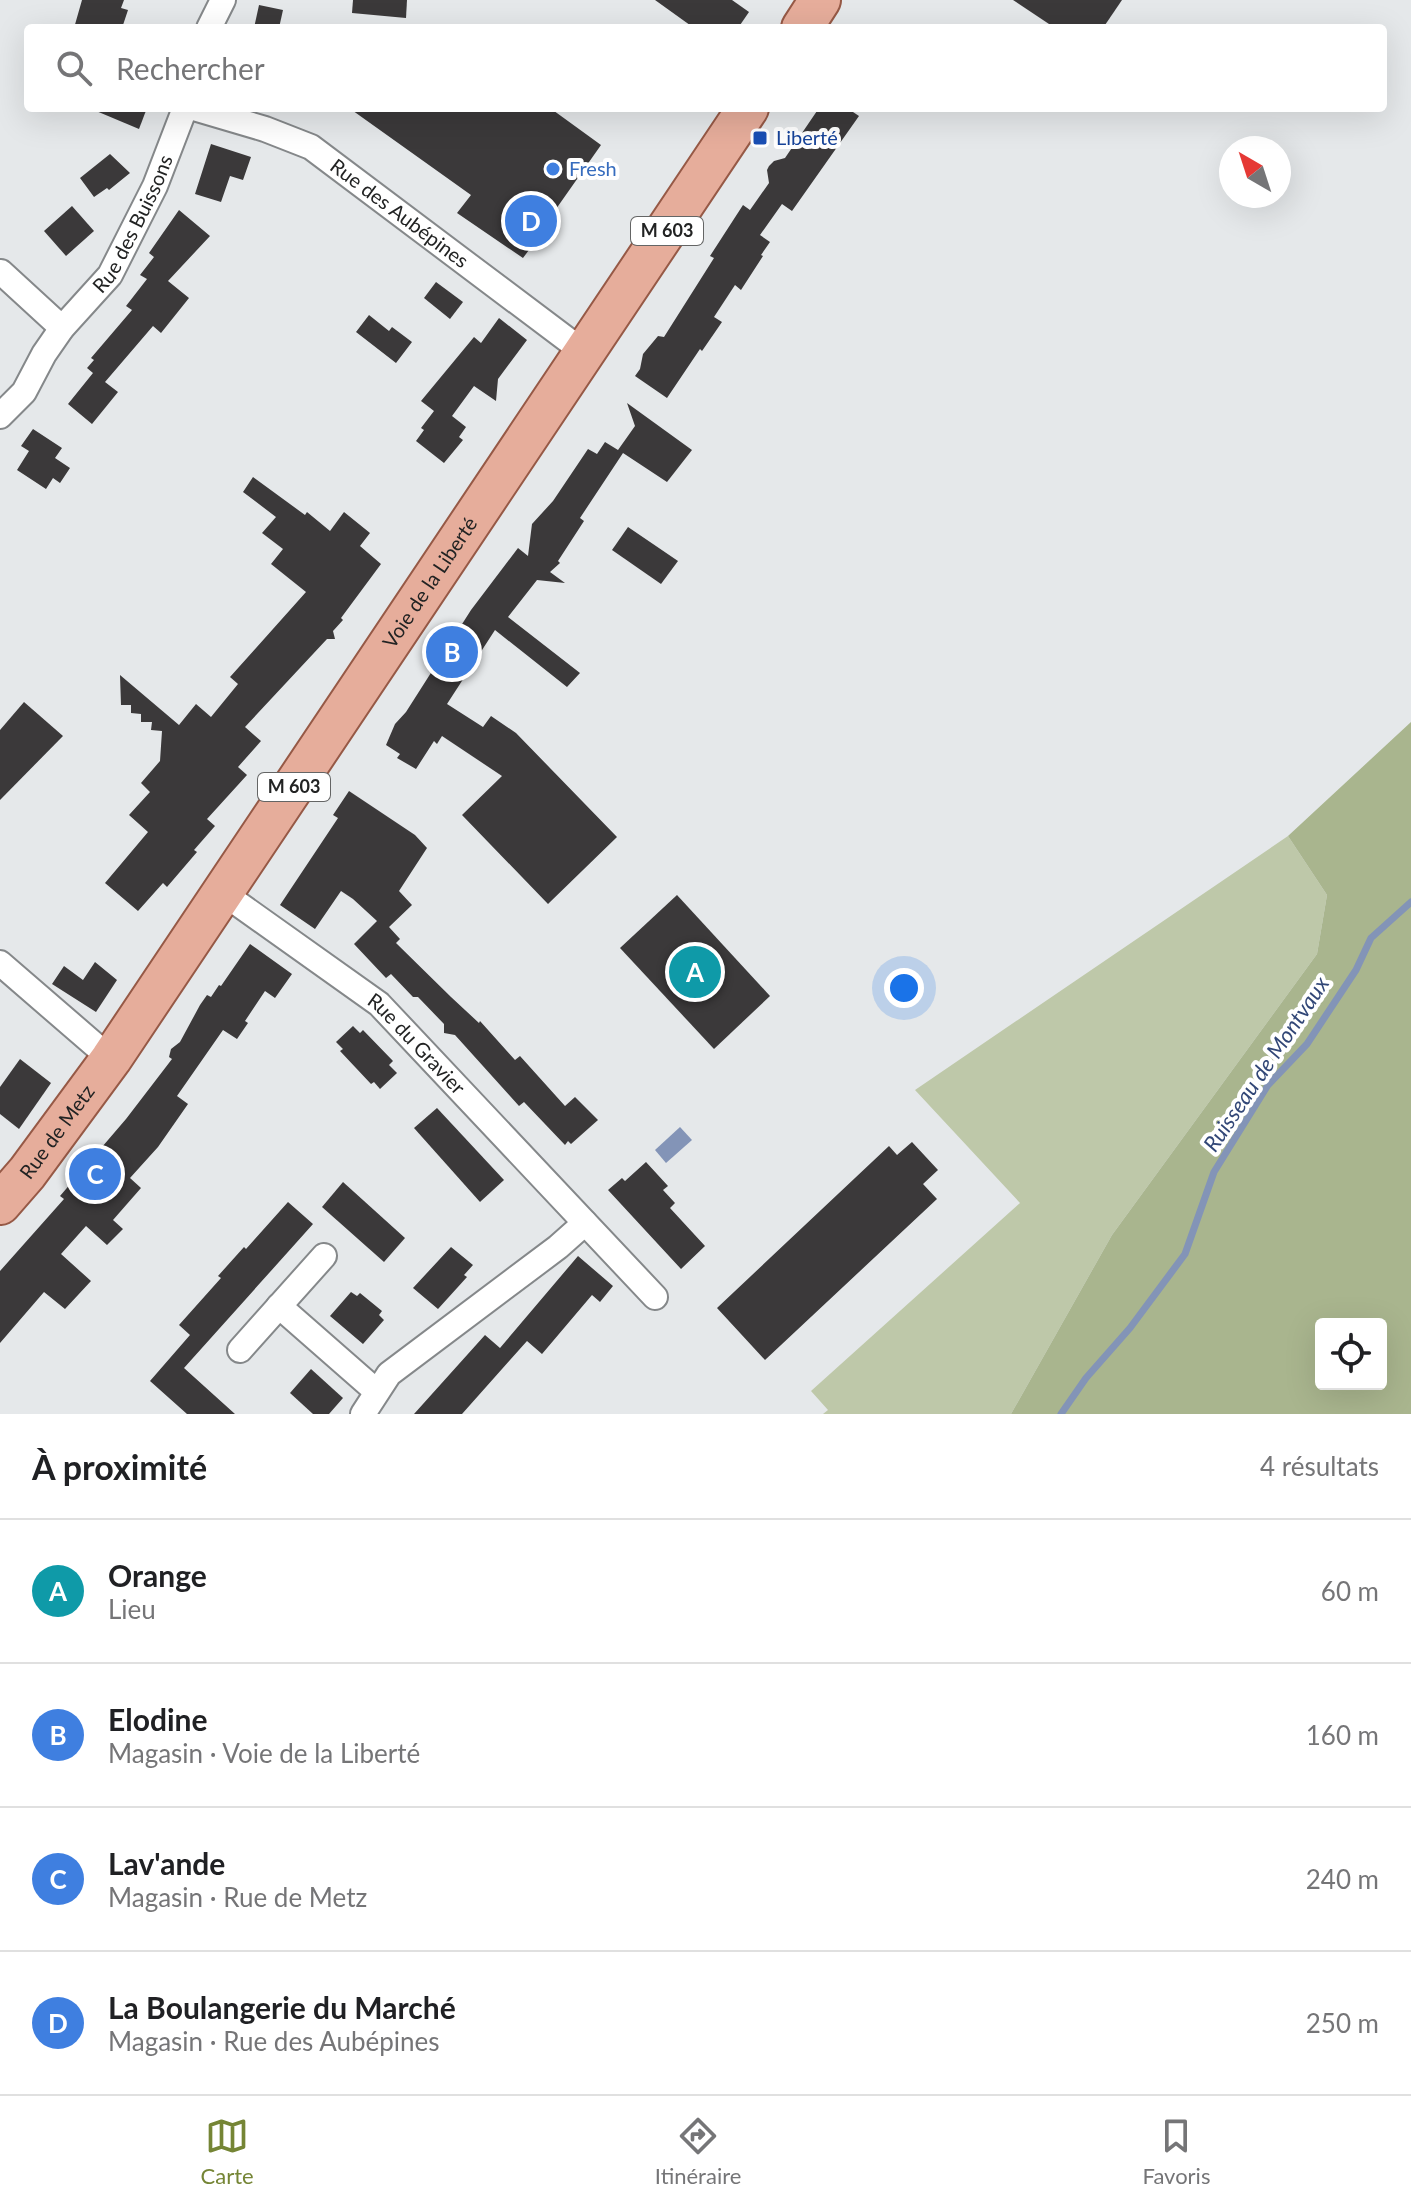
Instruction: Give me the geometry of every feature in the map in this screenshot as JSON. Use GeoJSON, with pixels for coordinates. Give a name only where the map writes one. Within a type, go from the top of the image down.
{"type":"FeatureCollection","features":[{"type":"Feature","properties":{"kind":"main road"},"geometry":{"type":"LineString","coordinates":[[805,24],[820,0]]}},
{"type":"Feature","properties":{"kind":"main road","name":"Voie de la Liberté"},"geometry":{"type":"LineString","coordinates":[[111,1059],[745,112]]}},
{"type":"Feature","properties":{"kind":"main road","name":"Rue de Metz"},"geometry":{"type":"LineString","coordinates":[[0,1204],[35,1164],[111,1059]]}},
{"type":"Feature","properties":{"kind":"street"},"geometry":{"type":"LineString","coordinates":[[211,24],[223,0]]}},
{"type":"Feature","properties":{"kind":"street","name":"Rue des Buissons"},"geometry":{"type":"LineString","coordinates":[[0,416],[24,392],[62,328],[110,275],[155,186],[183,112]]}},
{"type":"Feature","properties":{"kind":"street","name":"Rue des Aubépines"},"geometry":{"type":"LineString","coordinates":[[208,112],[311,147],[585,353]]}},
{"type":"Feature","properties":{"kind":"street"},"geometry":{"type":"LineString","coordinates":[[1,272],[62,328]]}},
{"type":"Feature","properties":{"kind":"street","name":"Rue du Gravier"},"geometry":{"type":"LineString","coordinates":[[223,893],[379,1004],[655,1297]]}},
{"type":"Feature","properties":{"kind":"street"},"geometry":{"type":"LineString","coordinates":[[0,963],[111,1059]]}},
{"type":"Feature","properties":{"kind":"street"},"geometry":{"type":"LineString","coordinates":[[363,1414],[389,1374],[558,1247],[585,1223]]}},
{"type":"Feature","properties":{"kind":"street"},"geometry":{"type":"LineString","coordinates":[[240,1350],[324,1256]]}},
{"type":"Feature","properties":{"kind":"street"},"geometry":{"type":"LineString","coordinates":[[279,1306],[376,1391]]}},
{"type":"Feature","properties":{"kind":"green space"},"geometry":{"type":"Polygon","coordinates":[[[1411,722],[1411,1414],[1011,1414],[1112,1235],[1317,954],[1327,895],[1288,836],[1411,722]]]}},
{"type":"Feature","properties":{"kind":"green space"},"geometry":{"type":"Polygon","coordinates":[[[1288,836],[1327,895],[1317,954],[1112,1235],[1011,1414],[823,1414],[828,1410],[811,1391],[1020,1203],[915,1090],[1288,836]]]}},
{"type":"Feature","properties":{"kind":"water"},"geometry":{"type":"Polygon","coordinates":[[[680,1127],[692,1140],[666,1163],[655,1150],[680,1127]]]}},
{"type":"Feature","properties":{"kind":"building"},"geometry":{"type":"Polygon","coordinates":[[[82,0],[124,0],[121,8],[128,10],[123,24],[75,24],[82,0]]]}},
{"type":"Feature","properties":{"kind":"building"},"geometry":{"type":"Polygon","coordinates":[[[353,0],[407,0],[406,18],[352,13],[353,0]]]}},
{"type":"Feature","properties":{"kind":"building"},"geometry":{"type":"Polygon","coordinates":[[[655,0],[732,0],[749,12],[741,24],[688,24],[655,0]]]}},
{"type":"Feature","properties":{"kind":"building"},"geometry":{"type":"Polygon","coordinates":[[[1013,0],[1122,0],[1106,24],[1049,24],[1013,0]]]}},
{"type":"Feature","properties":{"kind":"building"},"geometry":{"type":"Polygon","coordinates":[[[259,5],[283,10],[280,24],[255,24],[259,5]]]}},
{"type":"Feature","properties":{"kind":"building"},"geometry":{"type":"Polygon","coordinates":[[[99,112],[145,112],[139,129],[99,112]]]}},
{"type":"Feature","properties":{"kind":"building"},"geometry":{"type":"Polygon","coordinates":[[[355,112],[556,112],[601,145],[523,258],[457,213],[471,195],[355,112]]]}},
{"type":"Feature","properties":{"kind":"building"},"geometry":{"type":"Polygon","coordinates":[[[816,112],[853,112],[859,116],[792,211],[782,204],[760,235],[770,242],[763,256],[741,290],[735,285],[714,317],[722,322],[667,398],[635,376],[643,354],[658,336],[664,337],[743,205],[750,210],[769,183],[769,166],[785,158],[816,112]]]}},
{"type":"Feature","properties":{"kind":"building"},"geometry":{"type":"Polygon","coordinates":[[[211,144],[251,157],[243,180],[230,176],[221,202],[195,194],[211,144]]]}},
{"type":"Feature","properties":{"kind":"building"},"geometry":{"type":"Polygon","coordinates":[[[110,154],[130,173],[109,190],[107,188],[94,197],[80,178],[110,154]]]}},
{"type":"Feature","properties":{"kind":"building"},"geometry":{"type":"Polygon","coordinates":[[[72,206],[94,231],[66,256],[44,231],[72,206]]]}},
{"type":"Feature","properties":{"kind":"building"},"geometry":{"type":"Polygon","coordinates":[[[179,210],[210,236],[168,281],[189,298],[161,333],[153,326],[105,382],[118,392],[92,424],[68,404],[93,373],[87,368],[94,360],[91,358],[132,310],[126,306],[147,279],[140,275],[154,257],[149,253],[179,210]]]}},
{"type":"Feature","properties":{"kind":"building"},"geometry":{"type":"Polygon","coordinates":[[[436,282],[463,302],[450,319],[424,298],[436,282]]]}},
{"type":"Feature","properties":{"kind":"building"},"geometry":{"type":"Polygon","coordinates":[[[369,315],[389,331],[392,327],[412,342],[396,363],[356,332],[369,315]]]}},
{"type":"Feature","properties":{"kind":"building"},"geometry":{"type":"Polygon","coordinates":[[[499,318],[527,340],[498,379],[496,401],[474,386],[452,416],[466,427],[459,437],[463,440],[444,463],[416,441],[424,430],[421,428],[434,411],[421,401],[474,337],[481,343],[499,318]]]}},
{"type":"Feature","properties":{"kind":"building"},"geometry":{"type":"Polygon","coordinates":[[[627,403],[692,450],[667,482],[623,453],[580,518],[584,521],[558,561],[560,563],[550,572],[565,583],[537,580],[508,617],[580,673],[567,687],[495,630],[447,704],[483,727],[491,716],[516,733],[617,837],[548,904],[462,815],[502,776],[442,736],[437,744],[434,741],[416,769],[397,758],[400,754],[386,745],[395,724],[406,712],[471,610],[518,548],[528,556],[532,524],[553,501],[588,449],[597,454],[605,442],[618,450],[635,426],[627,403]]]}},
{"type":"Feature","properties":{"kind":"building"},"geometry":{"type":"Polygon","coordinates":[[[33,429],[62,448],[55,458],[70,468],[60,483],[53,478],[46,489],[17,470],[29,451],[21,446],[33,429]]]}},
{"type":"Feature","properties":{"kind":"building"},"geometry":{"type":"Polygon","coordinates":[[[253,477],[330,531],[344,512],[370,533],[360,546],[381,564],[333,631],[335,639],[327,639],[245,727],[261,741],[238,767],[247,775],[207,819],[215,826],[194,850],[197,852],[167,887],[163,883],[138,911],[105,883],[148,832],[129,815],[150,792],[141,783],[160,761],[162,731],[151,730],[152,722],[141,722],[141,714],[131,713],[131,705],[121,705],[120,675],[179,725],[196,704],[211,717],[238,684],[230,677],[306,592],[271,564],[283,549],[262,533],[276,517],[243,492],[253,477]]]}},
{"type":"Feature","properties":{"kind":"building"},"geometry":{"type":"Polygon","coordinates":[[[628,527],[678,561],[661,584],[612,550],[628,527]]]}},
{"type":"Feature","properties":{"kind":"building"},"geometry":{"type":"Polygon","coordinates":[[[24,702],[63,736],[0,800],[0,730],[24,702]]]}},
{"type":"Feature","properties":{"kind":"building"},"geometry":{"type":"Polygon","coordinates":[[[349,791],[415,835],[427,848],[399,891],[412,905],[389,927],[400,939],[396,943],[480,1021],[515,1060],[520,1056],[565,1106],[575,1097],[598,1120],[571,1144],[568,1141],[565,1145],[524,1102],[519,1106],[455,1035],[444,1033],[444,1024],[418,997],[413,997],[391,974],[386,978],[354,944],[377,921],[353,899],[341,891],[315,929],[280,905],[338,818],[333,815],[349,791]]]}},
{"type":"Feature","properties":{"kind":"building"},"geometry":{"type":"Polygon","coordinates":[[[677,895],[770,996],[714,1049],[620,948],[677,895]]]}},
{"type":"Feature","properties":{"kind":"building"},"geometry":{"type":"Polygon","coordinates":[[[250,944],[292,974],[275,998],[265,991],[237,1039],[223,1030],[177,1096],[188,1104],[158,1147],[130,1178],[141,1188],[113,1220],[123,1229],[107,1245],[86,1226],[61,1254],[91,1281],[65,1309],[44,1292],[0,1343],[0,1271],[64,1199],[60,1196],[172,1059],[169,1057],[171,1049],[180,1042],[200,1005],[207,995],[211,997],[221,986],[250,944]]]}},
{"type":"Feature","properties":{"kind":"building"},"geometry":{"type":"Polygon","coordinates":[[[95,962],[117,980],[96,1012],[52,984],[64,966],[83,980],[95,962]]]}},
{"type":"Feature","properties":{"kind":"building"},"geometry":{"type":"Polygon","coordinates":[[[353,1026],[360,1033],[363,1030],[393,1061],[389,1065],[397,1073],[380,1089],[374,1082],[371,1084],[340,1051],[343,1049],[336,1042],[353,1026]]]}},
{"type":"Feature","properties":{"kind":"building"},"geometry":{"type":"Polygon","coordinates":[[[20,1059],[51,1083],[19,1129],[0,1114],[0,1087],[20,1059]]]}},
{"type":"Feature","properties":{"kind":"building"},"geometry":{"type":"Polygon","coordinates":[[[437,1108],[504,1180],[480,1202],[414,1128],[437,1108]]]}},
{"type":"Feature","properties":{"kind":"building"},"geometry":{"type":"Polygon","coordinates":[[[912,1142],[938,1170],[923,1184],[937,1199],[765,1360],[717,1308],[889,1146],[897,1155],[912,1142]]]}},
{"type":"Feature","properties":{"kind":"building"},"geometry":{"type":"Polygon","coordinates":[[[646,1162],[668,1186],[663,1190],[675,1203],[670,1208],[705,1246],[681,1269],[608,1190],[622,1178],[625,1181],[646,1162]]]}},
{"type":"Feature","properties":{"kind":"building"},"geometry":{"type":"Polygon","coordinates":[[[343,1182],[405,1238],[384,1262],[322,1207],[343,1182]]]}},
{"type":"Feature","properties":{"kind":"building"},"geometry":{"type":"Polygon","coordinates":[[[288,1202],[313,1224],[184,1368],[235,1414],[187,1414],[150,1381],[190,1335],[179,1325],[221,1278],[218,1276],[288,1202]]]}},
{"type":"Feature","properties":{"kind":"building"},"geometry":{"type":"Polygon","coordinates":[[[451,1247],[473,1265],[464,1275],[467,1277],[438,1309],[413,1288],[451,1247]]]}},
{"type":"Feature","properties":{"kind":"building"},"geometry":{"type":"Polygon","coordinates":[[[578,1256],[613,1286],[600,1302],[592,1295],[542,1354],[527,1341],[462,1414],[414,1414],[485,1335],[500,1348],[578,1256]]]}},
{"type":"Feature","properties":{"kind":"building"},"geometry":{"type":"Polygon","coordinates":[[[351,1292],[357,1296],[360,1293],[382,1311],[379,1315],[384,1320],[363,1344],[330,1316],[351,1292]]]}},
{"type":"Feature","properties":{"kind":"building"},"geometry":{"type":"Polygon","coordinates":[[[311,1369],[343,1398],[329,1414],[313,1414],[290,1393],[311,1369]]]}},
{"type":"Feature","properties":{"kind":"waterway","name":"Ruisseau de Montvaux"},"geometry":{"type":"LineString","coordinates":[[1061,1414],[1185,1254],[1214,1172],[1268,1085],[1307,1044],[1356,970],[1371,938],[1411,902]]}},
{"type":"Feature","properties":{"kind":"place","name":"Liberté"},"geometry":{"type":"Point","coordinates":[760,138]}},
{"type":"Feature","properties":{"kind":"place","name":"Fresh"},"geometry":{"type":"Point","coordinates":[553,169]}},
{"type":"Feature","properties":{"kind":"place","name":"La Boulangerie du Marché"},"geometry":{"type":"Point","coordinates":[531,221]}},
{"type":"Feature","properties":{"kind":"place","name":"Elodine"},"geometry":{"type":"Point","coordinates":[452,652]}},
{"type":"Feature","properties":{"kind":"place","name":"Orange"},"geometry":{"type":"Point","coordinates":[695,972]}},
{"type":"Feature","properties":{"kind":"place","name":"Lav'ande"},"geometry":{"type":"Point","coordinates":[95,1174]}}]}
